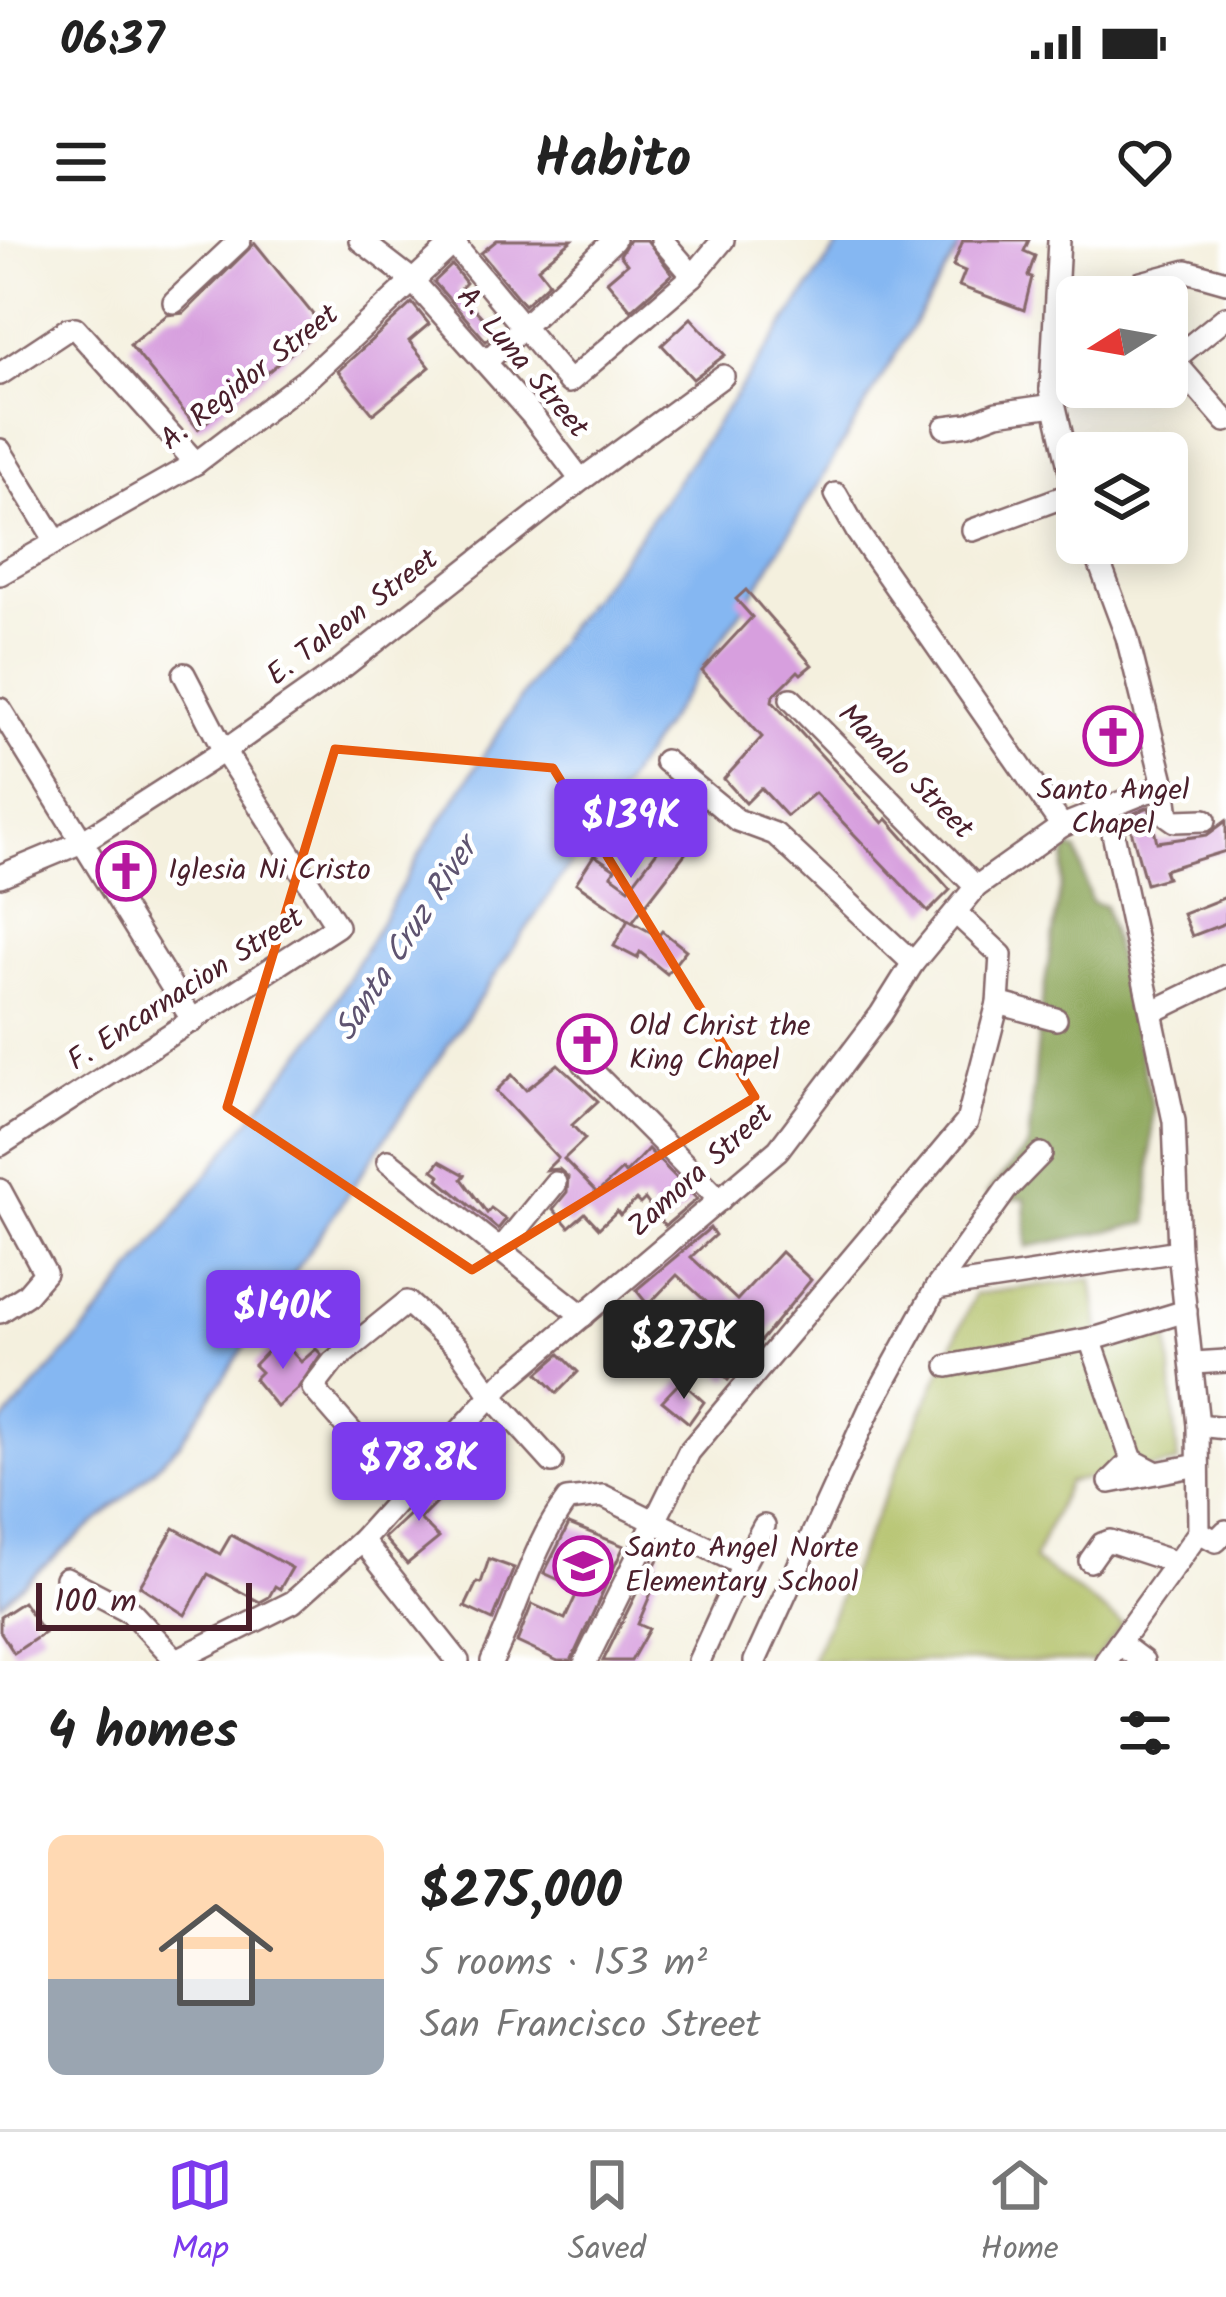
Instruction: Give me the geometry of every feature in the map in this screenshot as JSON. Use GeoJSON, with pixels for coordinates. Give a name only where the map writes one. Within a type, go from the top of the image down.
{"type":"FeatureCollection","features":[{"type":"Feature","properties":{"kind":"street"},"geometry":{"type":"LineString","coordinates":[[174,302],[240,240]]}},
{"type":"Feature","properties":{"kind":"street","name":"A. Luna Street"},"geometry":{"type":"LineString","coordinates":[[361,240],[412,280],[581,480]]}},
{"type":"Feature","properties":{"kind":"street"},"geometry":{"type":"LineString","coordinates":[[486,362],[614,240]]}},
{"type":"Feature","properties":{"kind":"street"},"geometry":{"type":"LineString","coordinates":[[662,240],[694,276]]}},
{"type":"Feature","properties":{"kind":"street"},"geometry":{"type":"LineString","coordinates":[[455,242],[569,382],[694,276],[723,240]]}},
{"type":"Feature","properties":{"kind":"street"},"geometry":{"type":"LineString","coordinates":[[1059,240],[1052,398],[1060,432]]}},
{"type":"Feature","properties":{"kind":"street","name":"A. Regidor Street"},"geometry":{"type":"LineString","coordinates":[[0,574],[196,463],[308,378],[455,242]]}},
{"type":"Feature","properties":{"kind":"street"},"geometry":{"type":"LineString","coordinates":[[1168,276],[1187,271],[1226,282]]}},
{"type":"Feature","properties":{"kind":"street"},"geometry":{"type":"LineString","coordinates":[[1188,348],[1225,322]]}},
{"type":"Feature","properties":{"kind":"street"},"geometry":{"type":"LineString","coordinates":[[0,374],[75,328],[196,463]]}},
{"type":"Feature","properties":{"kind":"street","name":"E. Taleon Street"},"geometry":{"type":"LineString","coordinates":[[0,876],[82,842],[224,751],[343,667],[722,376]]}},
{"type":"Feature","properties":{"kind":"street"},"geometry":{"type":"LineString","coordinates":[[1188,380],[1226,421]]}},
{"type":"Feature","properties":{"kind":"street"},"geometry":{"type":"LineString","coordinates":[[945,427],[1056,396]]}},
{"type":"Feature","properties":{"kind":"street"},"geometry":{"type":"LineString","coordinates":[[0,450],[56,541]]}},
{"type":"Feature","properties":{"kind":"street"},"geometry":{"type":"LineString","coordinates":[[836,494],[858,533],[1062,826]]}},
{"type":"Feature","properties":{"kind":"street"},"geometry":{"type":"LineString","coordinates":[[973,530],[1056,503]]}},
{"type":"Feature","properties":{"kind":"street"},"geometry":{"type":"LineString","coordinates":[[1100,564],[1127,637],[1168,816],[1175,821],[1205,820]]}},
{"type":"Feature","properties":{"kind":"street","name":"F. Encarnacion Street"},"geometry":{"type":"LineString","coordinates":[[0,1145],[337,926],[224,751],[184,674]]}},
{"type":"Feature","properties":{"kind":"street","name":"Manalo Street"},"geometry":{"type":"LineString","coordinates":[[791,699],[976,887]]}},
{"type":"Feature","properties":{"kind":"street"},"geometry":{"type":"LineString","coordinates":[[0,709],[193,1021]]}},
{"type":"Feature","properties":{"kind":"street"},"geometry":{"type":"LineString","coordinates":[[665,761],[737,820],[775,834],[913,963]]}},
{"type":"Feature","properties":{"kind":"street","name":"Zamora Street"},"geometry":{"type":"LineString","coordinates":[[176,1661],[212,1651],[293,1601],[362,1540],[503,1383],[778,1150],[881,1015],[913,963],[976,887],[1062,826],[1164,785]]}},
{"type":"Feature","properties":{"kind":"street"},"geometry":{"type":"LineString","coordinates":[[1107,805],[1174,1121],[1179,1252],[1198,1425],[1199,1532],[1112,1652],[1143,1661]]}},
{"type":"Feature","properties":{"kind":"street"},"geometry":{"type":"LineString","coordinates":[[586,1661],[689,1452],[968,1122],[998,1004],[1001,955],[956,913]]}},
{"type":"Feature","properties":{"kind":"street"},"geometry":{"type":"LineString","coordinates":[[1152,1012],[1226,976]]}},
{"type":"Feature","properties":{"kind":"street"},"geometry":{"type":"LineString","coordinates":[[998,1004],[1056,1019]]}},
{"type":"Feature","properties":{"kind":"street"},"geometry":{"type":"LineString","coordinates":[[584,1063],[720,1200]]}},
{"type":"Feature","properties":{"kind":"street"},"geometry":{"type":"LineString","coordinates":[[755,1661],[871,1406],[936,1288],[1006,1190],[1041,1154]]}},
{"type":"Feature","properties":{"kind":"street"},"geometry":{"type":"LineString","coordinates":[[388,1161],[583,1316]]}},
{"type":"Feature","properties":{"kind":"street"},"geometry":{"type":"LineString","coordinates":[[501,1249],[555,1183]]}},
{"type":"Feature","properties":{"kind":"street"},"geometry":{"type":"LineString","coordinates":[[0,1190],[44,1273],[26,1295],[0,1312]]}},
{"type":"Feature","properties":{"kind":"street"},"geometry":{"type":"LineString","coordinates":[[936,1288],[1179,1252]]}},
{"type":"Feature","properties":{"kind":"street"},"geometry":{"type":"LineString","coordinates":[[403,1491],[313,1388],[333,1362],[407,1302],[458,1348],[493,1397],[552,1462]]}},
{"type":"Feature","properties":{"kind":"street"},"geometry":{"type":"LineString","coordinates":[[948,1366],[1090,1339],[1186,1311]]}},
{"type":"Feature","properties":{"kind":"street"},"geometry":{"type":"LineString","coordinates":[[1090,1339],[1132,1460],[1157,1473]]}},
{"type":"Feature","properties":{"kind":"street"},"geometry":{"type":"LineString","coordinates":[[1194,1363],[1226,1361]]}},
{"type":"Feature","properties":{"kind":"street"},"geometry":{"type":"LineString","coordinates":[[1198,1425],[1226,1428]]}},
{"type":"Feature","properties":{"kind":"street"},"geometry":{"type":"LineString","coordinates":[[1132,1460],[1110,1482],[1198,1465]]}},
{"type":"Feature","properties":{"kind":"street"},"geometry":{"type":"LineString","coordinates":[[492,1661],[516,1613],[534,1555],[567,1500],[603,1496],[743,1565]]}},
{"type":"Feature","properties":{"kind":"street"},"geometry":{"type":"LineString","coordinates":[[699,1661],[764,1526]]}},
{"type":"Feature","properties":{"kind":"street"},"geometry":{"type":"LineString","coordinates":[[1199,1532],[1216,1541],[1226,1531]]}},
{"type":"Feature","properties":{"kind":"street"},"geometry":{"type":"LineString","coordinates":[[362,1540],[458,1661]]}},
{"type":"Feature","properties":{"kind":"street"},"geometry":{"type":"LineString","coordinates":[[1090,1561],[1110,1541],[1177,1563]]}},
{"type":"Feature","properties":{"kind":"street"},"geometry":{"type":"LineString","coordinates":[[66,1578],[131,1612],[176,1661]]}},
{"type":"Feature","properties":{"kind":"highlighted area"},"geometry":{"type":"Polygon","coordinates":[[[335,749],[553,768],[755,1097],[472,1270],[227,1107],[335,749]]]}},
{"type":"Feature","properties":{"kind":"green space"},"geometry":{"type":"Polygon","coordinates":[[[1067,848],[1077,851],[1091,902],[1105,906],[1153,1109],[1148,1223],[1027,1247],[1025,1198],[990,1202],[988,1192],[1028,1147],[1041,1008],[1067,848]]]}},
{"type":"Feature","properties":{"kind":"green space"},"geometry":{"type":"Polygon","coordinates":[[[1092,1279],[1101,1345],[1168,1330],[1178,1463],[1068,1482],[1034,1560],[1123,1624],[1094,1661],[811,1661],[975,1294],[1092,1279]]]}},
{"type":"Feature","properties":{"kind":"water","name":"Santa Cruz River"},"geometry":{"type":"Polygon","coordinates":[[[842,240],[964,240],[757,587],[179,1444],[123,1499],[0,1603],[0,1425],[92,1323],[317,1033],[424,847],[560,637],[636,540],[842,240]]]}},
{"type":"Feature","properties":{"kind":"building"},"geometry":{"type":"Polygon","coordinates":[[[497,240],[572,240],[538,268],[549,282],[524,305],[481,253],[497,240]]]}},
{"type":"Feature","properties":{"kind":"building"},"geometry":{"type":"Polygon","coordinates":[[[629,240],[647,240],[672,274],[631,310],[607,281],[627,264],[620,255],[629,240]]]}},
{"type":"Feature","properties":{"kind":"building"},"geometry":{"type":"Polygon","coordinates":[[[963,240],[1029,240],[1024,251],[1035,256],[1024,310],[959,286],[965,271],[953,266],[963,240]]]}},
{"type":"Feature","properties":{"kind":"building"},"geometry":{"type":"Polygon","coordinates":[[[255,243],[323,327],[198,429],[130,345],[167,315],[184,313],[255,243]]]}},
{"type":"Feature","properties":{"kind":"building"},"geometry":{"type":"Polygon","coordinates":[[[452,265],[466,283],[458,291],[496,332],[486,341],[434,282],[452,265]]]}},
{"type":"Feature","properties":{"kind":"building"},"geometry":{"type":"Polygon","coordinates":[[[412,303],[429,324],[409,341],[430,367],[373,414],[338,371],[412,303]]]}},
{"type":"Feature","properties":{"kind":"building"},"geometry":{"type":"Polygon","coordinates":[[[691,318],[725,355],[693,379],[662,345],[691,318]]]}},
{"type":"Feature","properties":{"kind":"building"},"geometry":{"type":"Polygon","coordinates":[[[746,590],[812,665],[801,674],[798,671],[772,701],[950,890],[928,912],[815,793],[787,816],[761,788],[746,803],[724,779],[762,737],[702,671],[752,617],[736,599],[746,590]]]}},
{"type":"Feature","properties":{"kind":"building"},"geometry":{"type":"Polygon","coordinates":[[[1149,807],[1157,842],[1207,835],[1226,821],[1226,851],[1164,870],[1167,878],[1146,884],[1127,816],[1149,807]]]}},
{"type":"Feature","properties":{"kind":"building"},"geometry":{"type":"Polygon","coordinates":[[[667,838],[687,851],[632,922],[576,883],[594,855],[615,869],[611,875],[629,888],[667,838]]]}},
{"type":"Feature","properties":{"kind":"building"},"geometry":{"type":"Polygon","coordinates":[[[1226,897],[1226,923],[1192,936],[1183,914],[1226,897]]]}},
{"type":"Feature","properties":{"kind":"building"},"geometry":{"type":"Polygon","coordinates":[[[628,920],[658,936],[662,931],[686,950],[667,974],[640,952],[637,958],[614,946],[628,920]]]}},
{"type":"Feature","properties":{"kind":"building"},"geometry":{"type":"Polygon","coordinates":[[[558,1064],[598,1101],[572,1125],[585,1139],[564,1159],[597,1193],[622,1170],[625,1174],[648,1149],[697,1199],[665,1226],[645,1199],[640,1204],[636,1200],[620,1215],[617,1211],[599,1228],[585,1213],[569,1227],[553,1209],[567,1192],[568,1177],[559,1169],[546,1170],[558,1158],[496,1091],[512,1075],[526,1090],[558,1064]]]}},
{"type":"Feature","properties":{"kind":"building"},"geometry":{"type":"Polygon","coordinates":[[[440,1161],[465,1175],[462,1179],[487,1213],[491,1208],[506,1219],[498,1229],[438,1179],[440,1175],[433,1170],[440,1161]]]}},
{"type":"Feature","properties":{"kind":"building"},"geometry":{"type":"Polygon","coordinates":[[[710,1228],[715,1235],[691,1257],[737,1300],[781,1252],[811,1280],[728,1380],[706,1359],[725,1340],[713,1329],[724,1318],[677,1275],[648,1305],[636,1290],[710,1228]]]}},
{"type":"Feature","properties":{"kind":"building"},"geometry":{"type":"Polygon","coordinates":[[[280,1338],[301,1362],[316,1349],[321,1354],[298,1388],[277,1407],[254,1379],[261,1372],[254,1365],[280,1338]]]}},
{"type":"Feature","properties":{"kind":"building"},"geometry":{"type":"Polygon","coordinates":[[[560,1354],[578,1372],[557,1393],[538,1373],[560,1354]]]}},
{"type":"Feature","properties":{"kind":"building"},"geometry":{"type":"Polygon","coordinates":[[[681,1381],[704,1402],[689,1423],[662,1401],[681,1381]]]}},
{"type":"Feature","properties":{"kind":"building"},"geometry":{"type":"Polygon","coordinates":[[[445,1470],[454,1485],[420,1519],[439,1538],[407,1564],[384,1538],[426,1499],[422,1495],[445,1470]]]}},
{"type":"Feature","properties":{"kind":"building"},"geometry":{"type":"Polygon","coordinates":[[[569,1524],[624,1546],[571,1661],[558,1661],[517,1642],[532,1604],[565,1619],[579,1589],[544,1573],[569,1524]]]}},
{"type":"Feature","properties":{"kind":"building"},"geometry":{"type":"Polygon","coordinates":[[[174,1528],[220,1554],[231,1535],[292,1568],[280,1589],[275,1586],[260,1602],[208,1574],[185,1615],[140,1586],[174,1528]]]}},
{"type":"Feature","properties":{"kind":"building"},"geometry":{"type":"Polygon","coordinates":[[[657,1551],[661,1553],[652,1571],[659,1574],[638,1624],[649,1629],[631,1661],[603,1661],[657,1551]]]}},
{"type":"Feature","properties":{"kind":"building"},"geometry":{"type":"Polygon","coordinates":[[[489,1559],[514,1568],[493,1620],[465,1607],[489,1559]]]}},
{"type":"Feature","properties":{"kind":"building"},"geometry":{"type":"Polygon","coordinates":[[[23,1602],[44,1633],[14,1653],[0,1631],[0,1617],[23,1602]]]}},
{"type":"Feature","properties":{"kind":"place","name":"Santo Angel Chapel"},"geometry":{"type":"Point","coordinates":[1113,736]}},
{"type":"Feature","properties":{"kind":"place","name":"Iglesia Ni Cristo"},"geometry":{"type":"Point","coordinates":[126,871]}},
{"type":"Feature","properties":{"kind":"place","name":"Old Christ the King Chapel"},"geometry":{"type":"Point","coordinates":[587,1044]}},
{"type":"Feature","properties":{"kind":"place","name":"Santo Angel Norte Elementary School"},"geometry":{"type":"Point","coordinates":[583,1566]}}]}
